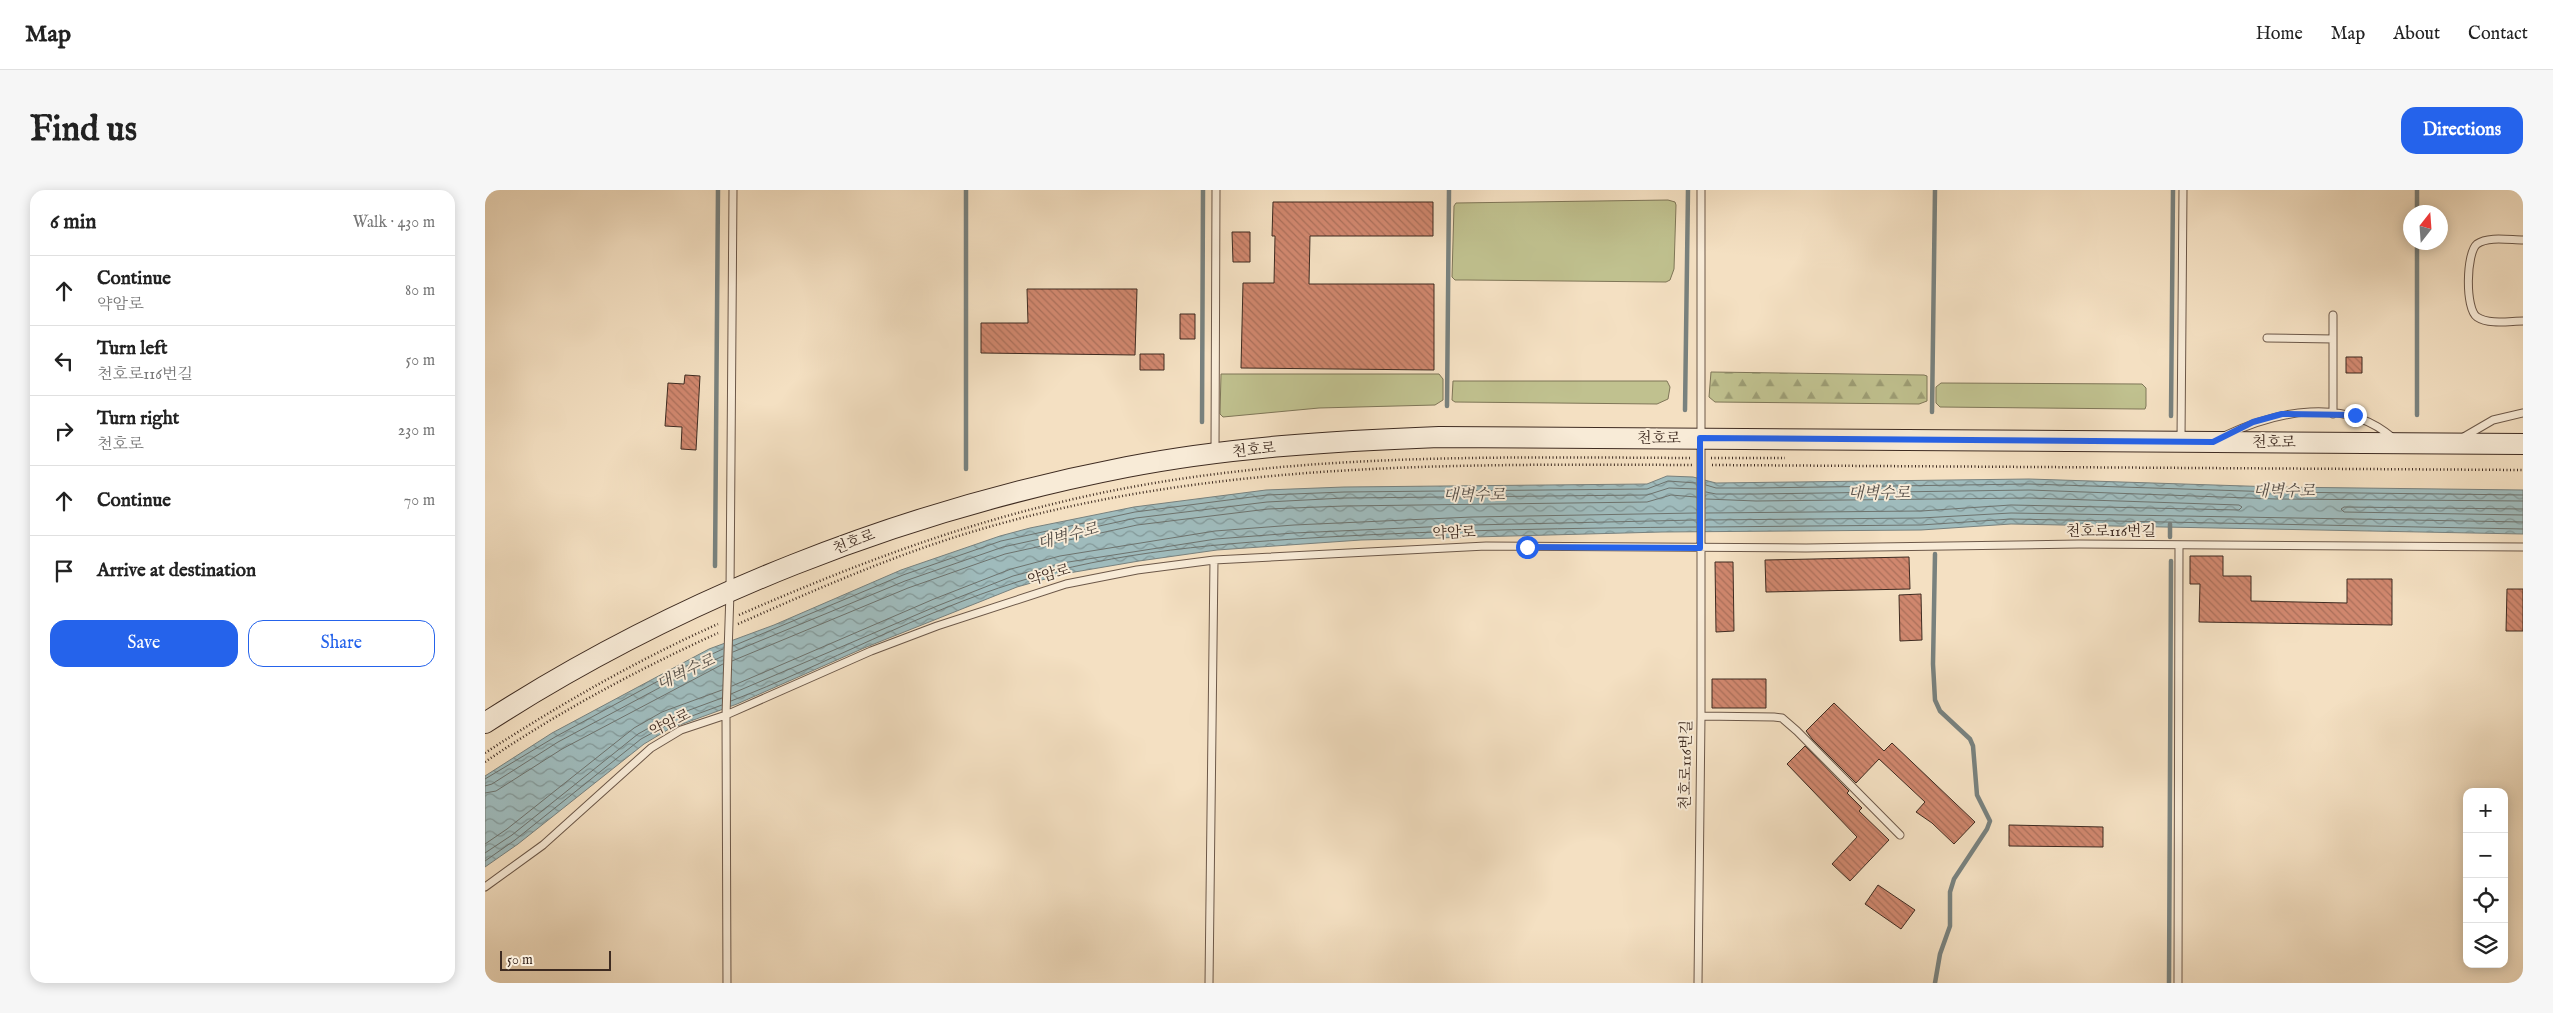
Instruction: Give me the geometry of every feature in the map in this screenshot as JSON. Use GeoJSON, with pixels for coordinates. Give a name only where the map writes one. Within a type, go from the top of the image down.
{"type":"FeatureCollection","features":[{"type":"Feature","properties":{"kind":"street","name":"천호로"},"geometry":{"type":"LineString","coordinates":[[485,722],[557,678],[641,633],[730,592],[882,532],[956,508],[1042,485],[1129,467],[1215,454],[1331,441],[1439,437],[2523,444]]}},
{"type":"Feature","properties":{"kind":"lane"},"geometry":{"type":"LineString","coordinates":[[727,983],[726,713],[730,592],[733,190]]}},
{"type":"Feature","properties":{"kind":"lane","name":"천호로"},"geometry":{"type":"LineString","coordinates":[[1215,454],[1216,190]]}},
{"type":"Feature","properties":{"kind":"lane","name":"천호로116번길"},"geometry":{"type":"LineString","coordinates":[[1698,983],[1701,716],[1701,190]]}},
{"type":"Feature","properties":{"kind":"lane"},"geometry":{"type":"LineString","coordinates":[[2181,442],[2183,190]]}},
{"type":"Feature","properties":{"kind":"lane"},"geometry":{"type":"LineString","coordinates":[[2523,240],[2490,240],[2476,246],[2471,254],[2469,301],[2473,314],[2481,319],[2523,321]]}},
{"type":"Feature","properties":{"kind":"lane"},"geometry":{"type":"LineString","coordinates":[[2333,315],[2333,414]]}},
{"type":"Feature","properties":{"kind":"lane"},"geometry":{"type":"LineString","coordinates":[[2267,338],[2333,339]]}},
{"type":"Feature","properties":{"kind":"lane"},"geometry":{"type":"LineString","coordinates":[[2213,442],[2253,422],[2291,413],[2355,415],[2385,432],[2398,443]]}},
{"type":"Feature","properties":{"kind":"lane"},"geometry":{"type":"LineString","coordinates":[[2454,443],[2493,420],[2523,413]]}},
{"type":"Feature","properties":{"kind":"lane"},"geometry":{"type":"LineString","coordinates":[[2178,983],[2179,545]]}},
{"type":"Feature","properties":{"kind":"lane","name":"천호로116번길"},"geometry":{"type":"LineString","coordinates":[[1700,546],[2179,545],[2523,547]]}},
{"type":"Feature","properties":{"kind":"lane","name":"약암로"},"geometry":{"type":"LineString","coordinates":[[485,887],[543,845],[651,748],[681,730],[871,652],[1035,593],[1104,576],[1214,560],[1486,546],[1700,546]]}},
{"type":"Feature","properties":{"kind":"lane"},"geometry":{"type":"LineString","coordinates":[[1209,983],[1214,560]]}},
{"type":"Feature","properties":{"kind":"lane"},"geometry":{"type":"LineString","coordinates":[[1701,716],[1782,718],[1900,835]]}},
{"type":"Feature","properties":{"kind":"path"},"geometry":{"type":"LineString","coordinates":[[485,762],[518,739],[589,698],[679,651],[887,561],[950,539],[1064,508],[1168,488],[1255,478],[1398,466],[1700,464],[1787,458]]}},
{"type":"Feature","properties":{"kind":"path"},"geometry":{"type":"LineString","coordinates":[[485,752],[573,699],[666,649],[837,574],[936,537],[1058,502],[1158,482],[1239,472],[1383,459],[1700,464],[2523,470]]}},
{"type":"Feature","properties":{"kind":"green space"},"geometry":{"type":"Polygon","coordinates":[[[1668,200],[1675,202],[1676,205],[1674,269],[1670,280],[1666,282],[1455,280],[1452,277],[1454,206],[1456,203],[1668,200]]]}},
{"type":"Feature","properties":{"kind":"green space"},"geometry":{"type":"Polygon","coordinates":[[[1711,372],[1924,375],[1927,376],[1927,401],[1919,404],[1715,402],[1709,397],[1711,372]]]}},
{"type":"Feature","properties":{"kind":"green space"},"geometry":{"type":"Polygon","coordinates":[[[1221,374],[1439,374],[1443,379],[1443,400],[1435,405],[1319,408],[1223,417],[1220,414],[1221,374]]]}},
{"type":"Feature","properties":{"kind":"green space"},"geometry":{"type":"Polygon","coordinates":[[[1453,381],[1667,381],[1670,387],[1668,399],[1657,404],[1455,402],[1452,400],[1453,381]]]}},
{"type":"Feature","properties":{"kind":"green space"},"geometry":{"type":"Polygon","coordinates":[[[1941,383],[2142,384],[2146,388],[2146,406],[2145,409],[1940,407],[1936,403],[1936,387],[1941,383]]]}},
{"type":"Feature","properties":{"kind":"water","name":"대벽수로"},"geometry":{"type":"Polygon","coordinates":[[[1667,476],[1693,477],[1716,483],[2029,479],[2276,487],[2523,490],[2523,534],[2011,524],[1921,530],[1662,532],[1361,540],[1217,550],[1139,561],[1063,574],[1017,587],[864,648],[737,704],[669,729],[644,744],[518,844],[485,867],[485,776],[552,733],[709,649],[774,625],[901,570],[1000,536],[1134,507],[1266,490],[1344,487],[1647,484],[1667,476]]]}},
{"type":"Feature","properties":{"kind":"building"},"geometry":{"type":"Polygon","coordinates":[[[1273,202],[1433,202],[1433,236],[1310,236],[1309,284],[1434,284],[1434,370],[1241,368],[1243,283],[1274,283],[1275,236],[1272,236],[1273,202]]]}},
{"type":"Feature","properties":{"kind":"building"},"geometry":{"type":"Polygon","coordinates":[[[1232,232],[1250,232],[1250,262],[1233,262],[1232,232]]]}},
{"type":"Feature","properties":{"kind":"building"},"geometry":{"type":"Polygon","coordinates":[[[1027,289],[1137,289],[1135,355],[981,353],[981,323],[1028,323],[1027,289]]]}},
{"type":"Feature","properties":{"kind":"building"},"geometry":{"type":"Polygon","coordinates":[[[1180,314],[1195,314],[1195,339],[1180,339],[1180,314]]]}},
{"type":"Feature","properties":{"kind":"building"},"geometry":{"type":"Polygon","coordinates":[[[1140,354],[1164,354],[1164,370],[1140,370],[1140,354]]]}},
{"type":"Feature","properties":{"kind":"building"},"geometry":{"type":"Polygon","coordinates":[[[2346,357],[2362,357],[2362,373],[2346,373],[2346,357]]]}},
{"type":"Feature","properties":{"kind":"building"},"geometry":{"type":"Polygon","coordinates":[[[685,375],[700,376],[696,450],[681,449],[682,427],[665,426],[668,383],[684,384],[685,375]]]}},
{"type":"Feature","properties":{"kind":"building"},"geometry":{"type":"Polygon","coordinates":[[[2190,556],[2223,556],[2223,576],[2251,576],[2251,601],[2347,603],[2347,579],[2392,579],[2392,625],[2199,622],[2200,584],[2190,584],[2190,556]]]}},
{"type":"Feature","properties":{"kind":"building"},"geometry":{"type":"Polygon","coordinates":[[[1909,557],[1910,589],[1766,592],[1765,560],[1909,557]]]}},
{"type":"Feature","properties":{"kind":"building"},"geometry":{"type":"Polygon","coordinates":[[[1715,562],[1733,562],[1734,631],[1716,632],[1715,562]]]}},
{"type":"Feature","properties":{"kind":"building"},"geometry":{"type":"Polygon","coordinates":[[[2507,589],[2523,589],[2523,631],[2506,631],[2507,589]]]}},
{"type":"Feature","properties":{"kind":"building"},"geometry":{"type":"Polygon","coordinates":[[[1921,594],[1922,640],[1900,641],[1899,595],[1921,594]]]}},
{"type":"Feature","properties":{"kind":"building"},"geometry":{"type":"Polygon","coordinates":[[[1712,679],[1766,679],[1766,708],[1712,708],[1712,679]]]}},
{"type":"Feature","properties":{"kind":"building"},"geometry":{"type":"Polygon","coordinates":[[[1834,703],[1884,751],[1892,743],[1975,822],[1954,844],[1932,823],[1916,812],[1925,802],[1879,759],[1856,783],[1812,739],[1806,731],[1834,703]]]}},
{"type":"Feature","properties":{"kind":"building"},"geometry":{"type":"Polygon","coordinates":[[[1805,746],[1849,791],[1847,793],[1862,808],[1859,811],[1889,840],[1850,881],[1832,864],[1857,837],[1787,764],[1805,746]]]}},
{"type":"Feature","properties":{"kind":"building"},"geometry":{"type":"Polygon","coordinates":[[[2009,825],[2103,827],[2103,847],[2009,846],[2009,825]]]}},
{"type":"Feature","properties":{"kind":"building"},"geometry":{"type":"Polygon","coordinates":[[[1878,885],[1915,910],[1901,929],[1865,904],[1878,885]]]}},
{"type":"Feature","properties":{"kind":"waterway"},"geometry":{"type":"LineString","coordinates":[[715,566],[718,190]]}},
{"type":"Feature","properties":{"kind":"waterway"},"geometry":{"type":"LineString","coordinates":[[966,190],[966,469]]}},
{"type":"Feature","properties":{"kind":"waterway"},"geometry":{"type":"LineString","coordinates":[[1202,422],[1203,190]]}},
{"type":"Feature","properties":{"kind":"waterway"},"geometry":{"type":"LineString","coordinates":[[1447,406],[1449,190]]}},
{"type":"Feature","properties":{"kind":"waterway"},"geometry":{"type":"LineString","coordinates":[[1685,410],[1688,190]]}},
{"type":"Feature","properties":{"kind":"waterway"},"geometry":{"type":"LineString","coordinates":[[1932,412],[1935,190]]}},
{"type":"Feature","properties":{"kind":"waterway"},"geometry":{"type":"LineString","coordinates":[[2171,416],[2173,190]]}},
{"type":"Feature","properties":{"kind":"waterway"},"geometry":{"type":"LineString","coordinates":[[2417,190],[2417,205]]}},
{"type":"Feature","properties":{"kind":"waterway"},"geometry":{"type":"LineString","coordinates":[[2417,250],[2417,415]]}},
{"type":"Feature","properties":{"kind":"waterway"},"geometry":{"type":"LineString","coordinates":[[2170,524],[2170,537]]}},
{"type":"Feature","properties":{"kind":"waterway"},"geometry":{"type":"LineString","coordinates":[[1935,554],[1933,664],[1935,700],[1940,711],[1970,739],[1973,746],[1977,795],[1990,821],[1987,829],[1954,879],[1950,892],[1950,926],[1940,954],[1935,983]]}},
{"type":"Feature","properties":{"kind":"waterway"},"geometry":{"type":"LineString","coordinates":[[2169,983],[2171,561]]}},
{"type":"Feature","properties":{"kind":"route"},"geometry":{"type":"LineString","coordinates":[[1527,547],[1700,548],[1700,438],[2213,442],[2253,422],[2282,414],[2355,415]]}}]}
